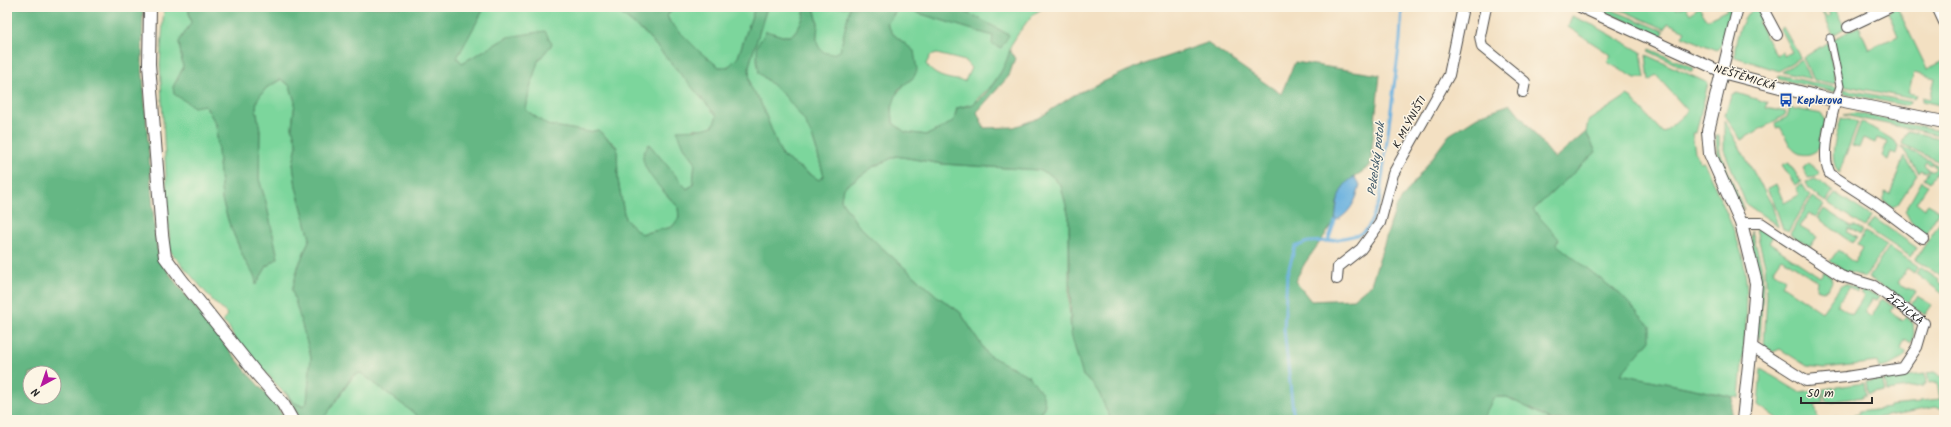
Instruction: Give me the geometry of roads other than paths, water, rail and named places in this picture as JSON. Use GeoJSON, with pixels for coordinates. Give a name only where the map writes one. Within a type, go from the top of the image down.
{"type":"FeatureCollection","features":[{"type":"Feature","properties":{"kind":"street"},"geometry":{"type":"LineString","coordinates":[[150,7],[149,64],[165,257],[245,359],[283,404],[292,420]]}},
{"type":"Feature","properties":{"kind":"street","name":"K MLÝNIŠTI"},"geometry":{"type":"LineString","coordinates":[[1337,279],[1338,266],[1361,249],[1380,223],[1393,174],[1449,75],[1463,7]]}},
{"type":"Feature","properties":{"kind":"street"},"geometry":{"type":"LineString","coordinates":[[1486,7],[1480,36],[1482,47],[1525,82],[1523,92]]}},
{"type":"Feature","properties":{"kind":"street","name":"NEŠTĚMICKÁ"},"geometry":{"type":"LineString","coordinates":[[1580,7],[1722,72],[1780,88],[1944,122]]}},
{"type":"Feature","properties":{"kind":"street"},"geometry":{"type":"LineString","coordinates":[[1738,7],[1708,131],[1710,154],[1741,223],[1756,283],[1752,346],[1743,420]]}},
{"type":"Feature","properties":{"kind":"street"},"geometry":{"type":"LineString","coordinates":[[1762,7],[1777,35]]}},
{"type":"Feature","properties":{"kind":"street"},"geometry":{"type":"LineString","coordinates":[[1848,28],[1890,7]]}},
{"type":"Feature","properties":{"kind":"street"},"geometry":{"type":"LineString","coordinates":[[1937,7],[1944,22]]}},
{"type":"Feature","properties":{"kind":"street"},"geometry":{"type":"LineString","coordinates":[[1830,38],[1840,86],[1825,156],[1826,168],[1830,174],[1875,203],[1923,238]]}},
{"type":"Feature","properties":{"kind":"street","name":"ŽEŽICKÁ"},"geometry":{"type":"LineString","coordinates":[[1741,223],[1761,223],[1841,276],[1874,286],[1924,323],[1917,347],[1903,368],[1846,377],[1806,381],[1752,346]]}},
{"type":"Feature","properties":{"kind":"water"},"geometry":{"type":"Polygon","coordinates":[[[1354,177],[1360,185],[1357,196],[1348,211],[1335,221],[1337,202],[1341,191],[1348,181],[1354,177]]]}},
{"type":"Feature","properties":{"kind":"waterway","name":"Pekelský potok"},"geometry":{"type":"LineString","coordinates":[[1294,420],[1284,329],[1287,275],[1295,247],[1308,242],[1328,241],[1358,235],[1368,228],[1379,202],[1400,40],[1402,7]]}},
{"type":"Feature","properties":{"kind":"waterway"},"geometry":{"type":"LineString","coordinates":[[1328,241],[1335,221]]}},
{"type":"Feature","properties":{"kind":"place","name":"Keplerova"},"geometry":{"type":"Point","coordinates":[1786,100]}}]}
